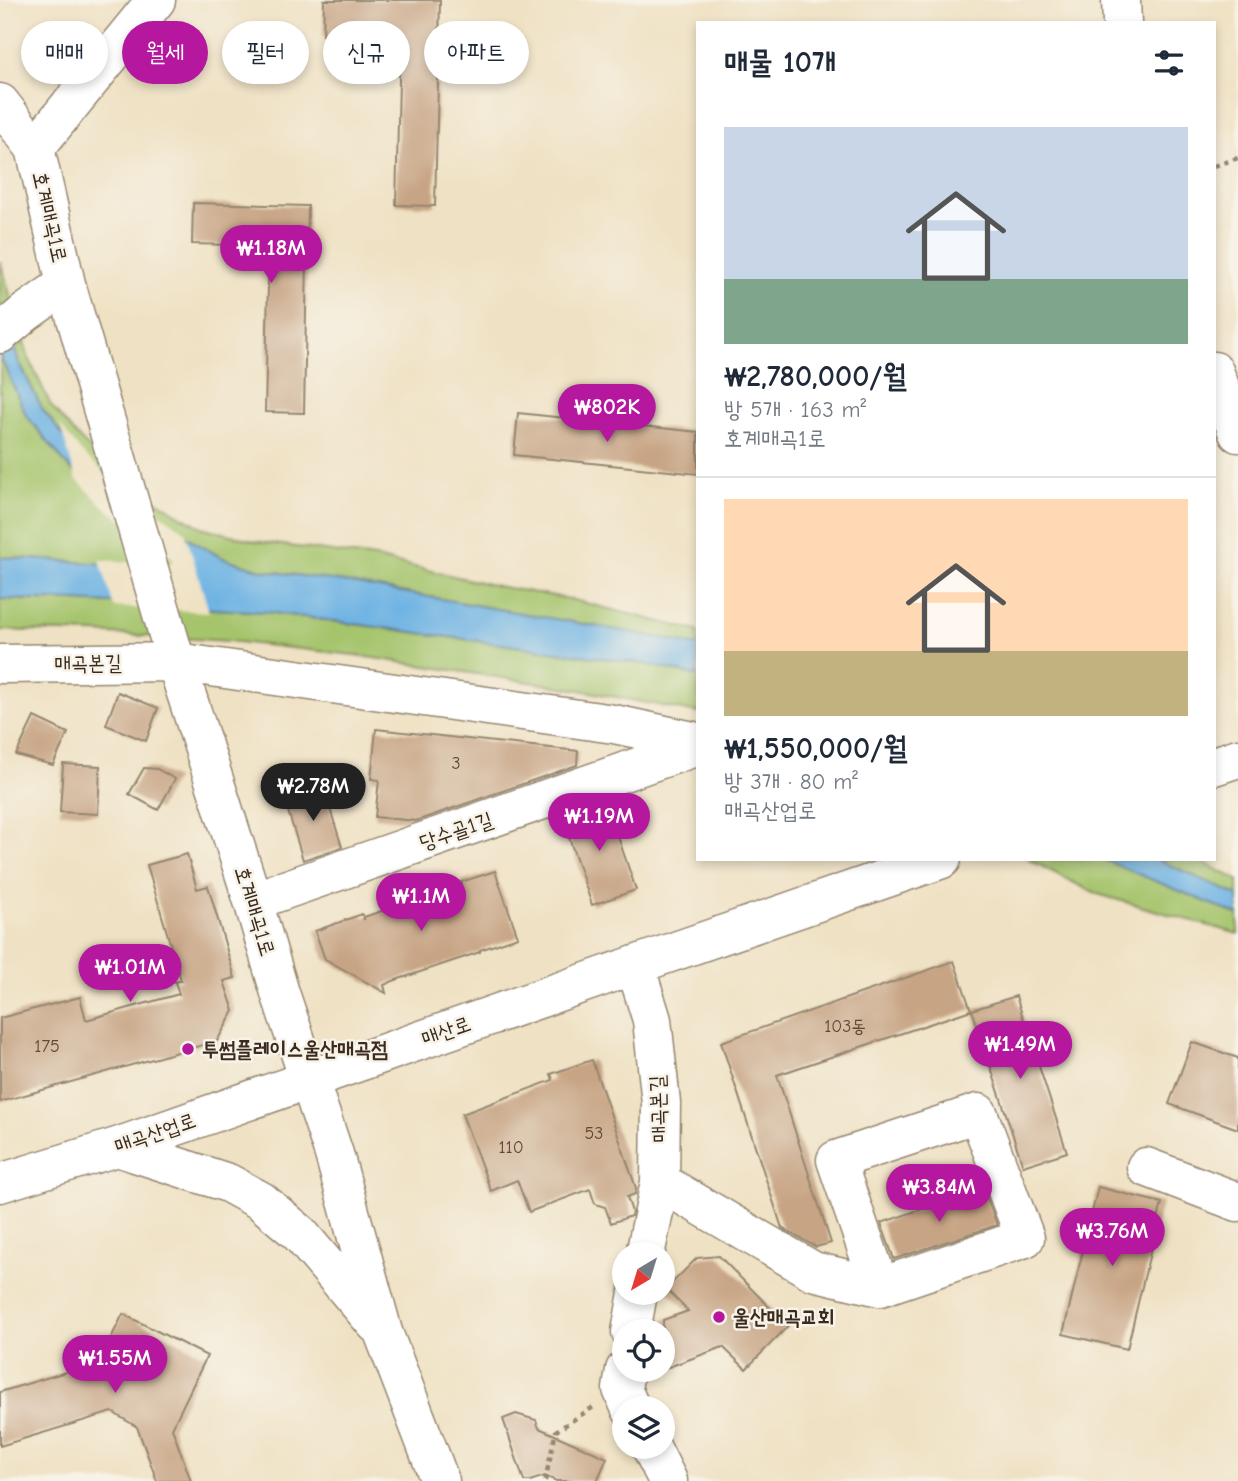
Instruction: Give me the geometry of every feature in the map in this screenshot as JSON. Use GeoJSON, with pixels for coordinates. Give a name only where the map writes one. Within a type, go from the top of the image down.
{"type":"FeatureCollection","features":[{"type":"Feature","properties":{"kind":"street","name":"호계매곡1로"},"geometry":{"type":"LineString","coordinates":[[156,0],[34,148],[66,284],[176,662],[310,1080]]}},
{"type":"Feature","properties":{"kind":"street"},"geometry":{"type":"LineString","coordinates":[[1121,0],[1122,21]]}},
{"type":"Feature","properties":{"kind":"street"},"geometry":{"type":"LineString","coordinates":[[0,103],[34,148]]}},
{"type":"Feature","properties":{"kind":"street"},"geometry":{"type":"LineString","coordinates":[[13,324],[66,284]]}},
{"type":"Feature","properties":{"kind":"street"},"geometry":{"type":"LineString","coordinates":[[1216,377],[1238,433]]}},
{"type":"Feature","properties":{"kind":"street","name":"매곡본길"},"geometry":{"type":"LineString","coordinates":[[0,664],[176,662],[614,724],[696,744]]}},
{"type":"Feature","properties":{"kind":"street","name":"당수골1길"},"geometry":{"type":"LineString","coordinates":[[253,901],[696,745]]}},
{"type":"Feature","properties":{"kind":"street"},"geometry":{"type":"LineString","coordinates":[[1216,764],[1238,758]]}},
{"type":"Feature","properties":{"kind":"street","name":"매산로"},"geometry":{"type":"LineString","coordinates":[[310,1080],[923,862]]}},
{"type":"Feature","properties":{"kind":"street","name":"매곡본길"},"geometry":{"type":"LineString","coordinates":[[635,965],[652,1020],[661,1103],[660,1182],[648,1242]]}},
{"type":"Feature","properties":{"kind":"street"},"geometry":{"type":"LineString","coordinates":[[310,1080],[334,1154],[383,1332],[440,1481]]}},
{"type":"Feature","properties":{"kind":"street","name":"매곡산업로"},"geometry":{"type":"LineString","coordinates":[[0,1184],[117,1147],[310,1080]]}},
{"type":"Feature","properties":{"kind":"street"},"geometry":{"type":"LineString","coordinates":[[660,1182],[813,1271],[880,1287],[1025,1238],[978,1113],[835,1160],[880,1287]]}},
{"type":"Feature","properties":{"kind":"street"},"geometry":{"type":"LineString","coordinates":[[117,1147],[228,1183],[261,1201],[299,1233],[383,1332]]}},
{"type":"Feature","properties":{"kind":"street"},"geometry":{"type":"LineString","coordinates":[[1146,1167],[1238,1202]]}},
{"type":"Feature","properties":{"kind":"street"},"geometry":{"type":"LineString","coordinates":[[657,1459],[668,1481]]}},
{"type":"Feature","properties":{"kind":"path"},"geometry":{"type":"LineString","coordinates":[[1216,165],[1238,158]]}},
{"type":"Feature","properties":{"kind":"path"},"geometry":{"type":"LineString","coordinates":[[545,1481],[556,1431],[626,1389]]}},
{"type":"Feature","properties":{"kind":"green space"},"geometry":{"type":"Polygon","coordinates":[[[0,261],[28,356],[51,406],[98,457],[129,482],[201,527],[254,541],[375,558],[497,586],[565,598],[696,631],[696,646],[344,582],[261,570],[223,558],[196,543],[119,490],[78,454],[42,409],[19,362],[0,304],[0,261]]]}},
{"type":"Feature","properties":{"kind":"green space"},"geometry":{"type":"Polygon","coordinates":[[[0,356],[26,415],[66,464],[108,505],[180,559],[169,568],[0,557],[0,356]]]}},
{"type":"Feature","properties":{"kind":"green space"},"geometry":{"type":"Polygon","coordinates":[[[0,599],[267,612],[645,664],[696,676],[696,713],[575,689],[354,655],[229,641],[0,630],[0,599]]]}},
{"type":"Feature","properties":{"kind":"green space"},"geometry":{"type":"Polygon","coordinates":[[[1032,861],[1107,861],[1238,915],[1238,934],[1094,893],[1032,861]]]}},
{"type":"Feature","properties":{"kind":"green space"},"geometry":{"type":"Polygon","coordinates":[[[1161,861],[1200,861],[1238,880],[1238,896],[1161,861]]]}},
{"type":"Feature","properties":{"kind":"water"},"geometry":{"type":"Polygon","coordinates":[[[0,304],[19,362],[42,409],[78,454],[119,490],[196,543],[223,558],[261,570],[344,582],[696,646],[696,676],[645,664],[267,612],[0,599],[0,557],[169,568],[179,559],[108,505],[66,464],[26,415],[0,356],[0,304]]]}},
{"type":"Feature","properties":{"kind":"water"},"geometry":{"type":"Polygon","coordinates":[[[1107,861],[1161,861],[1238,896],[1238,915],[1107,861]]]}},
{"type":"Feature","properties":{"kind":"pier"},"geometry":{"type":"Polygon","coordinates":[[[60,425],[80,451],[121,488],[185,531],[209,612],[114,607],[100,560],[168,565],[174,559],[106,508],[76,479],[60,425]]]}},
{"type":"Feature","properties":{"kind":"building"},"geometry":{"type":"Polygon","coordinates":[[[324,0],[440,0],[439,21],[424,21],[424,84],[438,84],[435,206],[396,205],[399,84],[410,84],[410,21],[323,21],[324,0]]]}},
{"type":"Feature","properties":{"kind":"building"},"geometry":{"type":"Polygon","coordinates":[[[193,203],[308,206],[304,413],[265,412],[269,246],[192,244],[193,203]]]}},
{"type":"Feature","properties":{"kind":"building"},"geometry":{"type":"Polygon","coordinates":[[[518,413],[696,432],[696,474],[514,455],[518,413]]]}},
{"type":"Feature","properties":{"kind":"building"},"geometry":{"type":"Polygon","coordinates":[[[118,692],[158,708],[146,741],[106,725],[118,692]]]}},
{"type":"Feature","properties":{"kind":"building"},"geometry":{"type":"Polygon","coordinates":[[[34,717],[68,733],[53,765],[16,755],[34,717]]]}},
{"type":"Feature","properties":{"kind":"building"},"geometry":{"type":"Polygon","coordinates":[[[376,729],[578,751],[577,765],[416,821],[375,817],[379,780],[371,779],[376,729]]]}},
{"type":"Feature","properties":{"kind":"building"},"geometry":{"type":"Polygon","coordinates":[[[63,764],[100,766],[98,814],[60,812],[63,764]]]}},
{"type":"Feature","properties":{"kind":"building"},"geometry":{"type":"Polygon","coordinates":[[[144,768],[157,769],[175,779],[158,810],[129,794],[144,768]]]}},
{"type":"Feature","properties":{"kind":"building"},"geometry":{"type":"Polygon","coordinates":[[[323,786],[342,847],[303,860],[284,798],[323,786]]]}},
{"type":"Feature","properties":{"kind":"building"},"geometry":{"type":"Polygon","coordinates":[[[606,801],[636,890],[592,905],[562,817],[606,801]]]}},
{"type":"Feature","properties":{"kind":"building"},"geometry":{"type":"Polygon","coordinates":[[[187,854],[197,889],[208,886],[235,978],[224,981],[234,1011],[217,1041],[0,1102],[0,1018],[80,997],[86,1020],[179,994],[175,982],[181,980],[147,865],[187,854]]]}},
{"type":"Feature","properties":{"kind":"building"},"geometry":{"type":"Polygon","coordinates":[[[495,871],[518,937],[393,981],[384,985],[386,993],[325,959],[315,931],[362,914],[364,920],[364,917],[495,871]]]}},
{"type":"Feature","properties":{"kind":"building"},"geometry":{"type":"Polygon","coordinates":[[[954,961],[971,1010],[777,1075],[831,1243],[816,1247],[782,1228],[721,1042],[954,961]]]}},
{"type":"Feature","properties":{"kind":"building"},"geometry":{"type":"Polygon","coordinates":[[[1016,996],[1067,1152],[1023,1166],[972,1010],[1016,996]]]}},
{"type":"Feature","properties":{"kind":"building"},"geometry":{"type":"Polygon","coordinates":[[[1192,1042],[1238,1058],[1238,1129],[1169,1104],[1192,1042]]]}},
{"type":"Feature","properties":{"kind":"building"},"geometry":{"type":"Polygon","coordinates":[[[592,1060],[636,1188],[635,1194],[627,1197],[631,1216],[611,1223],[605,1207],[595,1204],[590,1189],[529,1212],[517,1180],[491,1191],[462,1114],[553,1080],[551,1074],[592,1060]]]}},
{"type":"Feature","properties":{"kind":"building"},"geometry":{"type":"Polygon","coordinates":[[[1098,1187],[1162,1203],[1127,1349],[1063,1334],[1098,1187]]]}},
{"type":"Feature","properties":{"kind":"building"},"geometry":{"type":"Polygon","coordinates":[[[983,1188],[997,1225],[894,1259],[881,1223],[983,1188]]]}},
{"type":"Feature","properties":{"kind":"building"},"geometry":{"type":"Polygon","coordinates":[[[719,1256],[788,1326],[746,1369],[723,1347],[675,1365],[675,1319],[666,1319],[688,1311],[676,1299],[676,1279],[697,1258],[719,1256]]]}},
{"type":"Feature","properties":{"kind":"building"},"geometry":{"type":"Polygon","coordinates":[[[123,1314],[207,1356],[172,1428],[191,1481],[157,1481],[137,1427],[112,1412],[0,1446],[0,1392],[99,1362],[123,1314]]]}},
{"type":"Feature","properties":{"kind":"building"},"geometry":{"type":"Polygon","coordinates":[[[516,1414],[536,1420],[539,1428],[607,1458],[597,1481],[556,1481],[545,1476],[524,1481],[503,1419],[516,1414]]]}},
{"type":"Feature","properties":{"kind":"place","name":"투썸플레이스울산매곡점"},"geometry":{"type":"Point","coordinates":[188,1049]}},
{"type":"Feature","properties":{"kind":"place","name":"울산매곡교회"},"geometry":{"type":"Point","coordinates":[719,1317]}}]}
